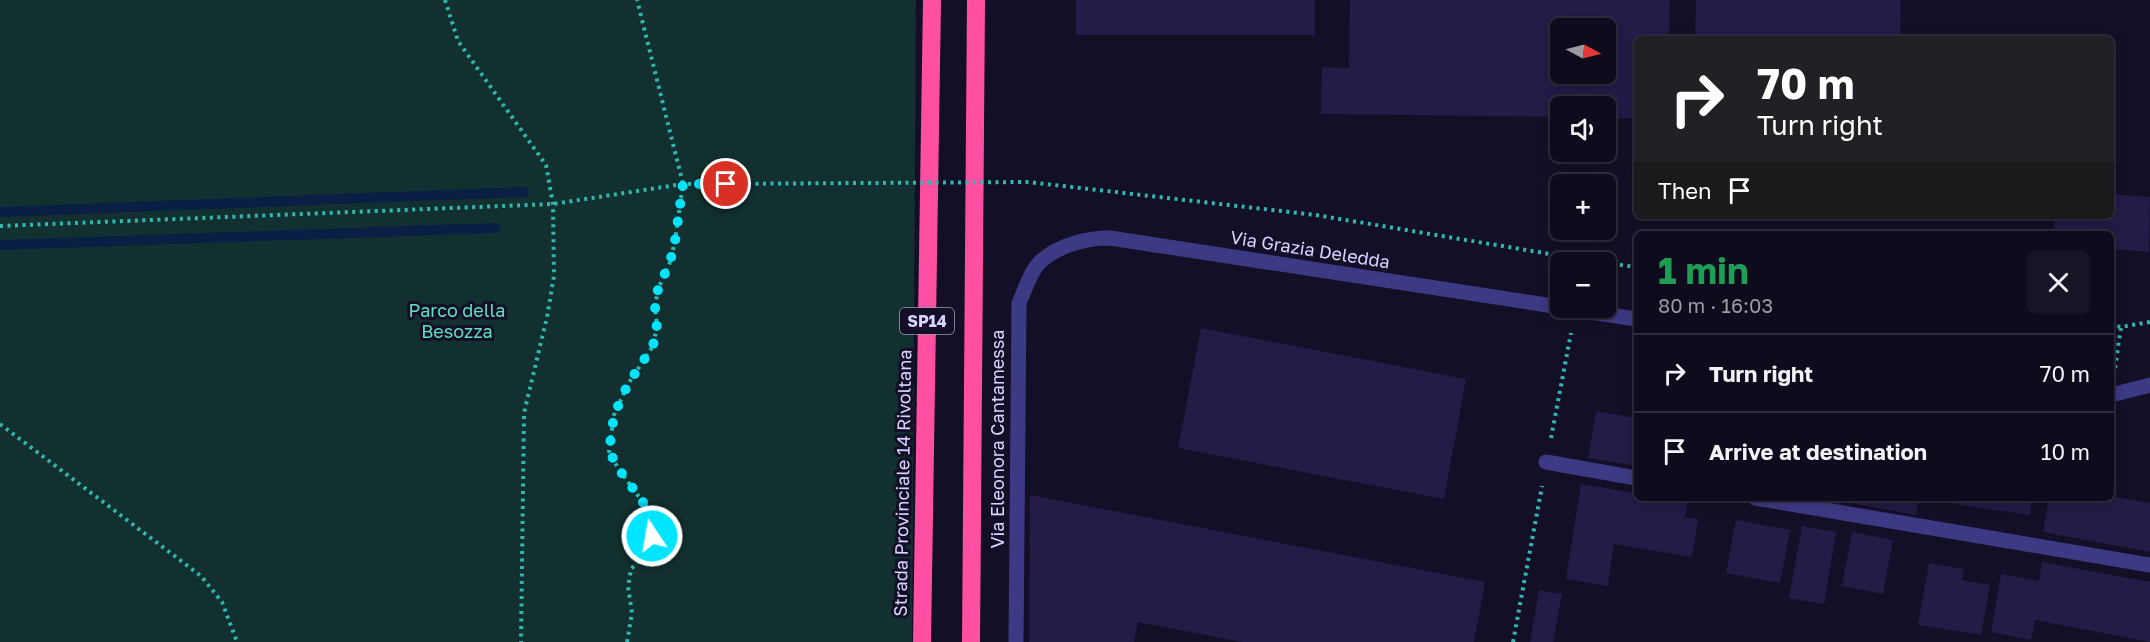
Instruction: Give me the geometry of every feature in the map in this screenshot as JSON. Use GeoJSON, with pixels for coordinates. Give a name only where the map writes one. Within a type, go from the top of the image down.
{"type":"FeatureCollection","features":[{"type":"Feature","properties":{"kind":"highway","name":"Strada Provinciale 14 Rivoltana"},"geometry":{"type":"LineString","coordinates":[[922,642],[932,0]]}},
{"type":"Feature","properties":{"kind":"highway","name":"SP14"},"geometry":{"type":"LineString","coordinates":[[971,642],[976,0]]}},
{"type":"Feature","properties":{"kind":"street","name":"Via Grazia Deledda"},"geometry":{"type":"LineString","coordinates":[[1057,250],[1089,238],[1110,238],[1550,305]]}},
{"type":"Feature","properties":{"kind":"street","name":"Via Eleonora Cantamessa"},"geometry":{"type":"LineString","coordinates":[[1016,642],[1019,303],[1040,262],[1057,250]]}},
{"type":"Feature","properties":{"kind":"street","name":"Via Grazia Deledda"},"geometry":{"type":"LineString","coordinates":[[1616,316],[1634,319]]}},
{"type":"Feature","properties":{"kind":"street"},"geometry":{"type":"LineString","coordinates":[[2114,394],[2150,385]]}},
{"type":"Feature","properties":{"kind":"street"},"geometry":{"type":"LineString","coordinates":[[2114,395],[2150,398]]}},
{"type":"Feature","properties":{"kind":"street"},"geometry":{"type":"LineString","coordinates":[[1546,462],[1634,478]]}},
{"type":"Feature","properties":{"kind":"street"},"geometry":{"type":"LineString","coordinates":[[1773,501],[2150,565]]}},
{"type":"Feature","properties":{"kind":"path"},"geometry":{"type":"LineString","coordinates":[[445,0],[458,41],[546,165],[553,204],[554,276],[548,317],[524,413],[520,642]]}},
{"type":"Feature","properties":{"kind":"path"},"geometry":{"type":"LineString","coordinates":[[627,642],[632,613],[628,587],[631,569],[648,550],[652,536],[650,512],[618,468],[609,451],[614,415],[628,384],[653,346],[657,324],[655,307],[658,289],[670,262],[675,241],[683,184],[637,0]]}},
{"type":"Feature","properties":{"kind":"path"},"geometry":{"type":"LineString","coordinates":[[0,226],[553,204],[683,184],[1028,182],[1316,215],[1550,256]]}},
{"type":"Feature","properties":{"kind":"path"},"geometry":{"type":"LineString","coordinates":[[1616,264],[1634,267]]}},
{"type":"Feature","properties":{"kind":"path"},"geometry":{"type":"LineString","coordinates":[[2114,326],[2121,327],[2150,322]]}},
{"type":"Feature","properties":{"kind":"path"},"geometry":{"type":"LineString","coordinates":[[2114,375],[2121,327]]}},
{"type":"Feature","properties":{"kind":"path"},"geometry":{"type":"LineString","coordinates":[[0,424],[201,576],[222,602],[237,642]]}},
{"type":"Feature","properties":{"kind":"green space","name":"Parco della Besozza"},"geometry":{"type":"Polygon","coordinates":[[[0,0],[916,0],[912,642],[0,642],[0,0]]]}},
{"type":"Feature","properties":{"kind":"building"},"geometry":{"type":"Polygon","coordinates":[[[1076,0],[1315,0],[1315,35],[1076,35],[1076,0]]]}},
{"type":"Feature","properties":{"kind":"building"},"geometry":{"type":"Polygon","coordinates":[[[1350,0],[1670,0],[1669,36],[1634,36],[1634,118],[1616,118],[1616,96],[1550,96],[1550,117],[1321,114],[1322,67],[1349,68],[1350,0]]]}},
{"type":"Feature","properties":{"kind":"building"},"geometry":{"type":"Polygon","coordinates":[[[1696,0],[1901,0],[1900,36],[1695,36],[1696,0]]]}},
{"type":"Feature","properties":{"kind":"building"},"geometry":{"type":"Polygon","coordinates":[[[2114,194],[2150,197],[2149,252],[2114,249],[2114,231],[2054,231],[2055,219],[2114,219],[2114,194]]]}},
{"type":"Feature","properties":{"kind":"building"},"geometry":{"type":"Polygon","coordinates":[[[1201,328],[1466,379],[1444,499],[1178,448],[1201,328]]]}},
{"type":"Feature","properties":{"kind":"building"},"geometry":{"type":"Polygon","coordinates":[[[1596,411],[1634,418],[1634,466],[1588,458],[1596,411]]]}},
{"type":"Feature","properties":{"kind":"building"},"geometry":{"type":"Polygon","coordinates":[[[1581,484],[1634,493],[1634,501],[1688,501],[1685,517],[1698,519],[1692,557],[1614,544],[1608,586],[1566,579],[1581,484]]]}},
{"type":"Feature","properties":{"kind":"building"},"geometry":{"type":"Polygon","coordinates":[[[1030,495],[1485,582],[1474,642],[1242,642],[1138,622],[1134,642],[1029,642],[1030,495]]]}},
{"type":"Feature","properties":{"kind":"building"},"geometry":{"type":"Polygon","coordinates":[[[2114,497],[2150,503],[2150,552],[2043,532],[2048,501],[2114,501],[2114,497]]]}},
{"type":"Feature","properties":{"kind":"building"},"geometry":{"type":"Polygon","coordinates":[[[1840,501],[1918,501],[1916,515],[1840,501]]]}},
{"type":"Feature","properties":{"kind":"building"},"geometry":{"type":"Polygon","coordinates":[[[1954,501],[2032,501],[2030,515],[1954,504],[1954,501]]]}},
{"type":"Feature","properties":{"kind":"building"},"geometry":{"type":"Polygon","coordinates":[[[1736,520],[1790,530],[1780,583],[1726,573],[1736,520]]]}},
{"type":"Feature","properties":{"kind":"building"},"geometry":{"type":"Polygon","coordinates":[[[1802,526],[1836,532],[1824,604],[1789,598],[1802,526]]]}},
{"type":"Feature","properties":{"kind":"building"},"geometry":{"type":"Polygon","coordinates":[[[1852,532],[1893,540],[1883,594],[1842,586],[1852,532]]]}},
{"type":"Feature","properties":{"kind":"building"},"geometry":{"type":"Polygon","coordinates":[[[2042,562],[2150,582],[2150,642],[2035,620],[2031,640],[1991,632],[2001,574],[2039,581],[2042,562]]]}},
{"type":"Feature","properties":{"kind":"building"},"geometry":{"type":"Polygon","coordinates":[[[1929,563],[1964,569],[1962,580],[1990,585],[1981,635],[1918,625],[1929,563]]]}},
{"type":"Feature","properties":{"kind":"building"},"geometry":{"type":"Polygon","coordinates":[[[1539,590],[1562,594],[1553,642],[1530,642],[1539,590]]]}},
{"type":"Feature","properties":{"kind":"waterway"},"geometry":{"type":"LineString","coordinates":[[0,212],[524,192]]}},
{"type":"Feature","properties":{"kind":"waterway"},"geometry":{"type":"LineString","coordinates":[[0,245],[496,228]]}},
{"type":"Feature","properties":{"kind":"route"},"geometry":{"type":"LineString","coordinates":[[652,536],[650,512],[618,468],[609,451],[614,415],[628,384],[644,363],[653,346],[657,324],[655,307],[658,289],[670,262],[683,184],[726,184]]}}]}
